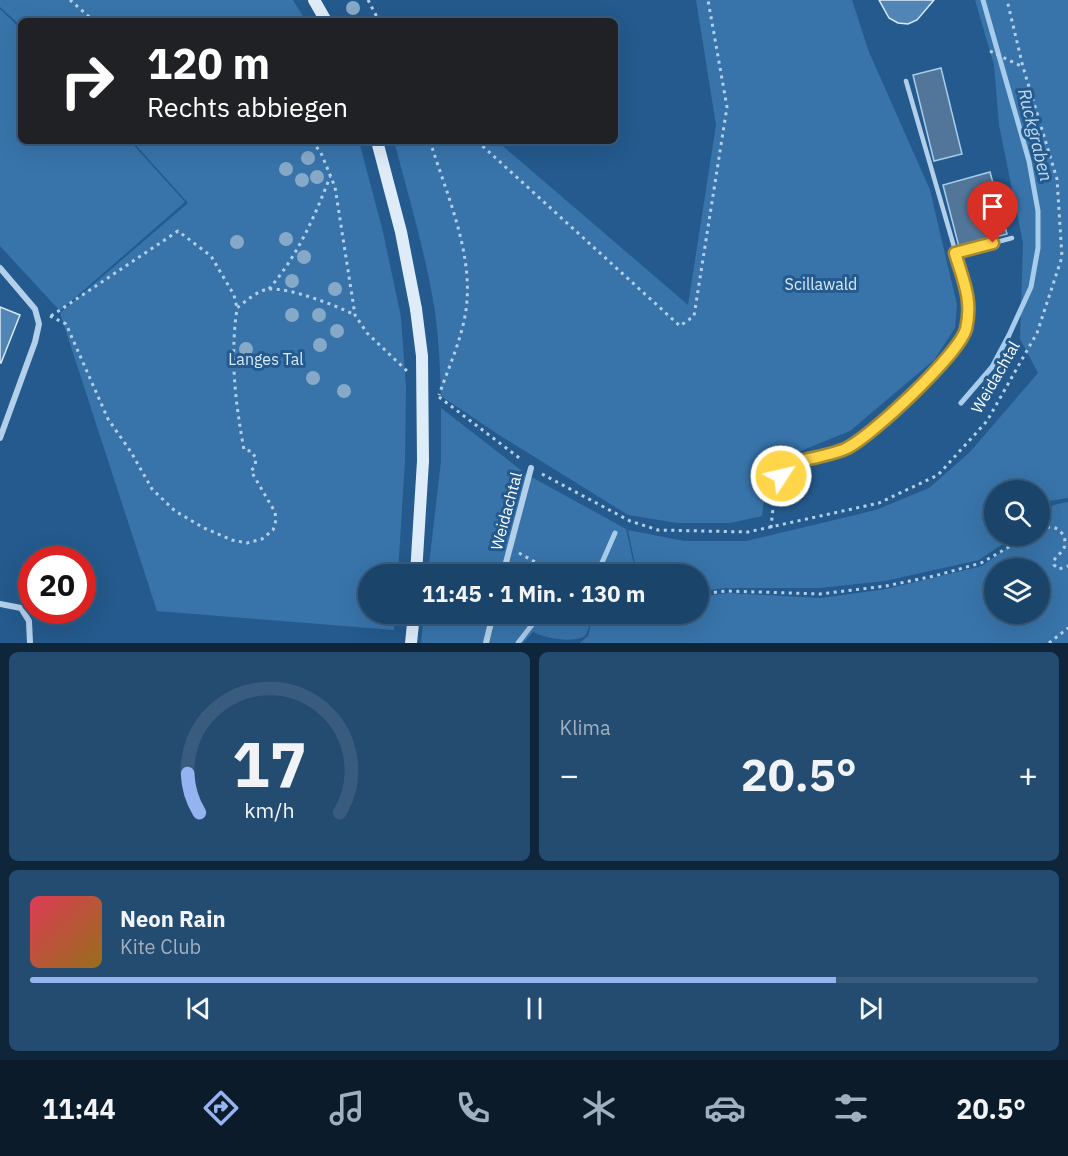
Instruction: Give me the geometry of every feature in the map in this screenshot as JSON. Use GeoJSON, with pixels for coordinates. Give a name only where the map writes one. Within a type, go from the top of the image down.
{"type":"FeatureCollection","features":[{"type":"Feature","properties":{"kind":"main road"},"geometry":{"type":"LineString","coordinates":[[314,0],[324,18]]}},
{"type":"Feature","properties":{"kind":"main road"},"geometry":{"type":"LineString","coordinates":[[378,144],[401,232],[416,309],[422,357],[423,461],[417,564]]}},
{"type":"Feature","properties":{"kind":"main road"},"geometry":{"type":"LineString","coordinates":[[411,643],[413,624]]}},
{"type":"Feature","properties":{"kind":"street"},"geometry":{"type":"LineString","coordinates":[[0,268],[35,309],[39,324],[3,418],[0,438]]}},
{"type":"Feature","properties":{"kind":"street","name":"Weidachtal"},"geometry":{"type":"LineString","coordinates":[[506,564],[531,468]]}},
{"type":"Feature","properties":{"kind":"street"},"geometry":{"type":"LineString","coordinates":[[0,604],[21,608],[29,621],[30,643]]}},
{"type":"Feature","properties":{"kind":"street"},"geometry":{"type":"LineString","coordinates":[[486,643],[491,624]]}},
{"type":"Feature","properties":{"kind":"lane"},"geometry":{"type":"LineString","coordinates":[[775,487],[787,464],[846,448],[878,426],[942,364],[965,332],[970,302],[906,81]]}},
{"type":"Feature","properties":{"kind":"lane"},"geometry":{"type":"LineString","coordinates":[[955,253],[1012,238]]}},
{"type":"Feature","properties":{"kind":"path"},"geometry":{"type":"LineString","coordinates":[[70,0],[91,18]]}},
{"type":"Feature","properties":{"kind":"path"},"geometry":{"type":"LineString","coordinates":[[368,0],[378,18]]}},
{"type":"Feature","properties":{"kind":"path"},"geometry":{"type":"LineString","coordinates":[[480,144],[680,326],[694,316],[727,108],[708,0]]}},
{"type":"Feature","properties":{"kind":"path","name":"Weidachtal"},"geometry":{"type":"LineString","coordinates":[[531,468],[630,521],[658,530],[748,532],[879,503],[938,475],[987,421],[1037,333],[1062,257],[1057,179],[1023,67],[1008,0]]}},
{"type":"Feature","properties":{"kind":"path"},"geometry":{"type":"LineString","coordinates":[[990,51],[1023,67]]}},
{"type":"Feature","properties":{"kind":"path"},"geometry":{"type":"LineString","coordinates":[[314,144],[331,175],[355,315],[367,333],[396,363],[413,376]]}},
{"type":"Feature","properties":{"kind":"path"},"geometry":{"type":"LineString","coordinates":[[431,144],[465,257],[468,287],[463,325],[438,397]]}},
{"type":"Feature","properties":{"kind":"path"},"geometry":{"type":"LineString","coordinates":[[237,308],[254,295],[268,289],[294,256],[306,235],[331,175]]}},
{"type":"Feature","properties":{"kind":"path"},"geometry":{"type":"LineString","coordinates":[[39,324],[178,231],[211,256],[234,295],[237,308],[233,338],[234,392],[244,450],[251,452],[256,459],[251,471],[275,512],[276,519],[269,534],[262,539],[248,543],[232,540],[190,521],[162,500],[152,489],[131,452],[108,419],[66,324],[51,316]]}},
{"type":"Feature","properties":{"kind":"path"},"geometry":{"type":"LineString","coordinates":[[268,289],[315,299],[355,315]]}},
{"type":"Feature","properties":{"kind":"path"},"geometry":{"type":"LineString","coordinates":[[430,390],[531,468]]}},
{"type":"Feature","properties":{"kind":"path"},"geometry":{"type":"LineString","coordinates":[[771,528],[775,487]]}},
{"type":"Feature","properties":{"kind":"path"},"geometry":{"type":"LineString","coordinates":[[1050,527],[1064,534],[1066,540],[1065,548],[1054,560],[1054,565],[1059,569],[1068,566]]}},
{"type":"Feature","properties":{"kind":"path"},"geometry":{"type":"LineString","coordinates":[[709,593],[727,591],[820,594],[886,586],[981,563],[1011,546]]}},
{"type":"Feature","properties":{"kind":"path"},"geometry":{"type":"LineString","coordinates":[[510,548],[539,564]]}},
{"type":"Feature","properties":{"kind":"path"},"geometry":{"type":"LineString","coordinates":[[1049,643],[1068,628]]}},
{"type":"Feature","properties":{"kind":"green space"},"geometry":{"type":"Polygon","coordinates":[[[0,0],[293,0],[304,18],[18,18],[18,23],[0,7],[0,0]]]}},
{"type":"Feature","properties":{"kind":"green space","name":"Scillawald"},"geometry":{"type":"Polygon","coordinates":[[[696,0],[852,0],[869,52],[930,190],[957,305],[955,328],[934,360],[850,431],[783,458],[766,486],[762,516],[730,523],[677,523],[628,515],[441,396],[440,364],[431,290],[417,226],[395,144],[500,144],[688,305],[716,125],[696,0]]]}},
{"type":"Feature","properties":{"kind":"green space"},"geometry":{"type":"Polygon","coordinates":[[[975,0],[1068,0],[1068,498],[1050,501],[1050,480],[984,480],[984,546],[1000,546],[979,560],[885,581],[820,588],[709,590],[709,564],[635,564],[628,530],[684,541],[746,541],[876,510],[929,488],[970,452],[1038,373],[1020,339],[1023,243],[999,125],[994,65],[975,0]]]}},
{"type":"Feature","properties":{"kind":"green space"},"geometry":{"type":"Polygon","coordinates":[[[0,9],[18,26],[18,144],[133,144],[185,202],[60,311],[0,246],[0,9]]]}},
{"type":"Feature","properties":{"kind":"green space","name":"Langes Tal"},"geometry":{"type":"Polygon","coordinates":[[[135,144],[360,144],[383,232],[401,317],[406,388],[405,460],[399,564],[358,564],[358,624],[394,624],[394,630],[157,611],[60,313],[188,203],[135,144]]]}},
{"type":"Feature","properties":{"kind":"green space"},"geometry":{"type":"Polygon","coordinates":[[[441,408],[526,474],[626,529],[634,564],[429,564],[441,461],[441,408]]]}},
{"type":"Feature","properties":{"kind":"green space"},"geometry":{"type":"Polygon","coordinates":[[[1068,502],[1068,643],[580,643],[588,636],[591,624],[709,624],[709,596],[727,593],[821,598],[886,589],[984,565],[984,624],[1050,624],[1050,558],[993,558],[1009,546],[1050,546],[1050,509],[1053,505],[1068,502]]]}},
{"type":"Feature","properties":{"kind":"green space"},"geometry":{"type":"Polygon","coordinates":[[[423,624],[589,624],[585,636],[567,640],[533,632],[523,643],[421,643],[423,624]]]}},
{"type":"Feature","properties":{"kind":"shaded area"},"geometry":{"type":"Polygon","coordinates":[[[941,68],[962,154],[934,161],[913,75],[941,68]]]}},
{"type":"Feature","properties":{"kind":"shaded area"},"geometry":{"type":"Polygon","coordinates":[[[990,172],[1007,234],[959,247],[943,185],[990,172]]]}},
{"type":"Feature","properties":{"kind":"building"},"geometry":{"type":"Polygon","coordinates":[[[879,0],[934,0],[917,20],[908,24],[898,23],[889,18],[879,0]]]}},
{"type":"Feature","properties":{"kind":"building"},"geometry":{"type":"Polygon","coordinates":[[[0,307],[20,315],[1,363],[0,363],[0,307]]]}},
{"type":"Feature","properties":{"kind":"waterway","name":"Ruckgraben"},"geometry":{"type":"LineString","coordinates":[[961,403],[992,367],[1009,335],[1031,287],[1038,248],[1038,211],[1029,161],[983,0]]}},
{"type":"Feature","properties":{"kind":"waterway","name":"Ruckgraben"},"geometry":{"type":"LineString","coordinates":[[601,564],[615,533]]}},
{"type":"Feature","properties":{"kind":"waterway","name":"Ruckgraben"},"geometry":{"type":"LineString","coordinates":[[518,643],[533,624]]}},
{"type":"Feature","properties":{"kind":"route"},"geometry":{"type":"LineString","coordinates":[[781,476],[787,464],[846,448],[878,426],[942,364],[965,332],[970,302],[955,253],[993,243]]}}]}
